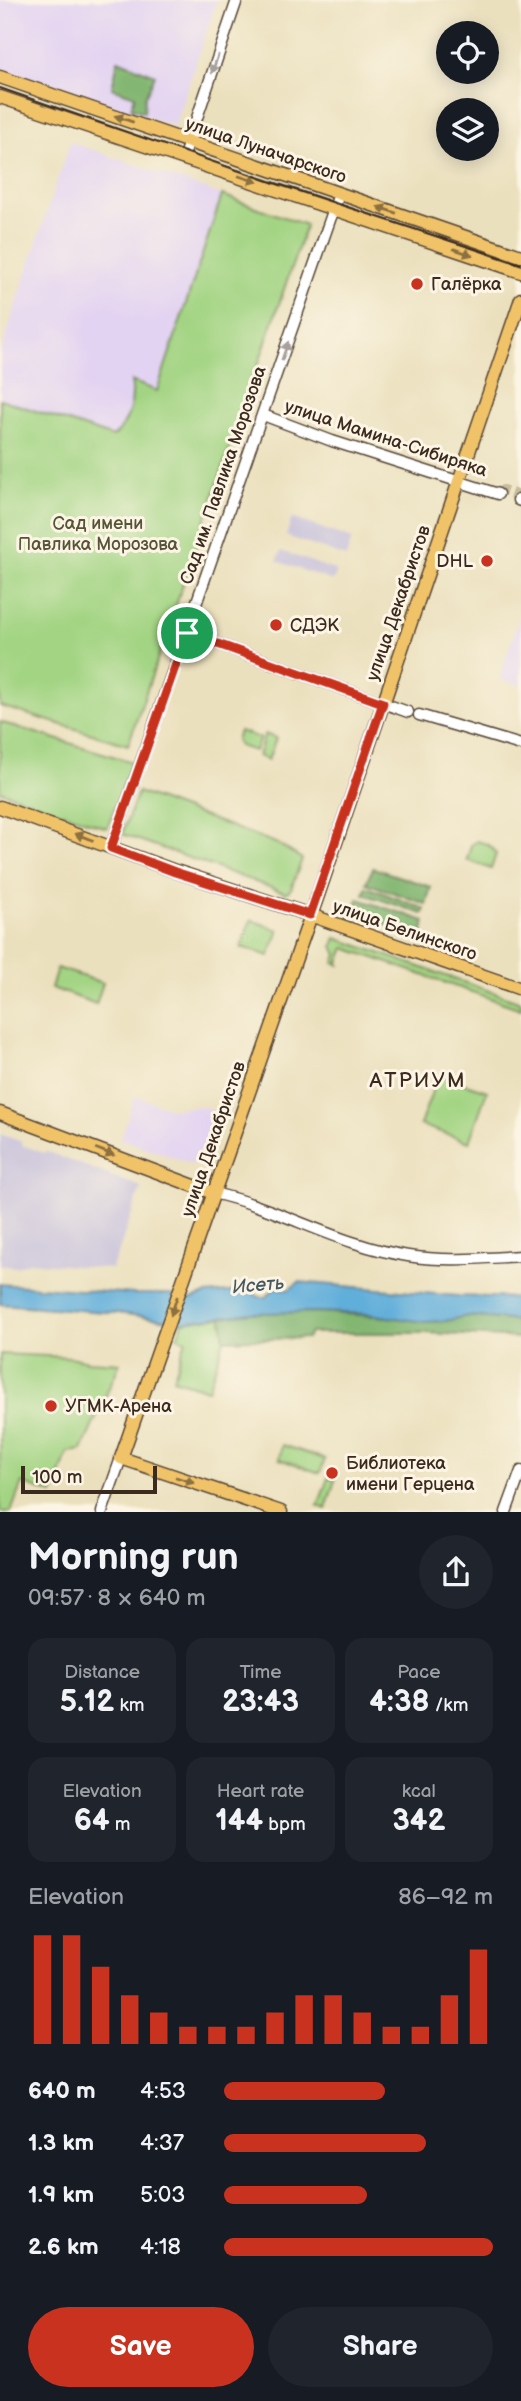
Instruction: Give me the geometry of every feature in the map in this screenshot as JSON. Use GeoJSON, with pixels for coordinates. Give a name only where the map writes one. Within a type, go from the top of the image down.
{"type":"FeatureCollection","features":[{"type":"Feature","properties":{"kind":"main road","name":"улица Луначарского"},"geometry":{"type":"LineString","coordinates":[[0,77],[521,256]]}},
{"type":"Feature","properties":{"kind":"main road","name":"улица Луначарского"},"geometry":{"type":"LineString","coordinates":[[0,97],[521,271]]}},
{"type":"Feature","properties":{"kind":"main road","name":"улица Декабристов"},"geometry":{"type":"LineString","coordinates":[[121,1458],[521,299]]}},
{"type":"Feature","properties":{"kind":"main road","name":"улица Белинского"},"geometry":{"type":"LineString","coordinates":[[0,807],[175,872],[310,915],[521,989]]}},
{"type":"Feature","properties":{"kind":"main road"},"geometry":{"type":"LineString","coordinates":[[0,1113],[214,1193]]}},
{"type":"Feature","properties":{"kind":"main road"},"geometry":{"type":"LineString","coordinates":[[121,1458],[281,1512]]}},
{"type":"Feature","properties":{"kind":"street"},"geometry":{"type":"LineString","coordinates":[[183,159],[237,0]]}},
{"type":"Feature","properties":{"kind":"street","name":"Сад им. Павлика Морозова"},"geometry":{"type":"LineString","coordinates":[[111,848],[340,194]]}},
{"type":"Feature","properties":{"kind":"street","name":"улица Мамина-Сибиряка"},"geometry":{"type":"LineString","coordinates":[[263,415],[332,441],[498,494]]}},
{"type":"Feature","properties":{"kind":"street"},"geometry":{"type":"LineString","coordinates":[[187,633],[413,714],[521,745]]}},
{"type":"Feature","properties":{"kind":"street"},"geometry":{"type":"LineString","coordinates":[[214,1193],[342,1239],[406,1256],[444,1260],[521,1256]]}},
{"type":"Feature","properties":{"kind":"street"},"geometry":{"type":"LineString","coordinates":[[102,1512],[121,1458]]}},
{"type":"Feature","properties":{"kind":"street"},"geometry":{"type":"LineString","coordinates":[[506,1512],[521,1471]]}},
{"type":"Feature","properties":{"kind":"shaded area"},"geometry":{"type":"Polygon","coordinates":[[[0,0],[217,0],[174,126],[0,68],[0,0]]]}},
{"type":"Feature","properties":{"kind":"shaded area"},"geometry":{"type":"Polygon","coordinates":[[[70,142],[222,195],[157,391],[134,396],[121,431],[114,437],[0,399],[0,354],[70,142]]]}},
{"type":"Feature","properties":{"kind":"shaded area"},"geometry":{"type":"Polygon","coordinates":[[[292,518],[352,539],[346,557],[286,536],[292,518]]]}},
{"type":"Feature","properties":{"kind":"shaded area"},"geometry":{"type":"Polygon","coordinates":[[[281,551],[337,571],[333,581],[277,561],[281,551]]]}},
{"type":"Feature","properties":{"kind":"shaded area"},"geometry":{"type":"Polygon","coordinates":[[[521,613],[521,685],[499,679],[521,613]]]}},
{"type":"Feature","properties":{"kind":"shaded area"},"geometry":{"type":"Polygon","coordinates":[[[135,1096],[173,1109],[200,1106],[219,1113],[201,1167],[121,1139],[135,1096]]]}},
{"type":"Feature","properties":{"kind":"shaded area"},"geometry":{"type":"Polygon","coordinates":[[[0,1134],[22,1142],[22,1145],[141,1187],[111,1269],[29,1262],[16,1267],[0,1265],[0,1134]]]}},
{"type":"Feature","properties":{"kind":"green space"},"geometry":{"type":"Polygon","coordinates":[[[118,60],[155,75],[145,97],[144,112],[131,108],[135,96],[112,88],[118,60]]]}},
{"type":"Feature","properties":{"kind":"green space","name":"Сад имени Павлика Морозова"},"geometry":{"type":"Polygon","coordinates":[[[222,195],[306,225],[128,745],[0,706],[0,399],[113,437],[123,426],[129,412],[131,381],[157,391],[222,195]]]}},
{"type":"Feature","properties":{"kind":"green space"},"geometry":{"type":"Polygon","coordinates":[[[0,722],[132,762],[107,828],[0,791],[0,722]]]}},
{"type":"Feature","properties":{"kind":"green space"},"geometry":{"type":"Polygon","coordinates":[[[239,731],[260,738],[255,751],[239,746],[236,740],[239,731]]]}},
{"type":"Feature","properties":{"kind":"green space"},"geometry":{"type":"Polygon","coordinates":[[[265,734],[276,738],[268,760],[258,756],[265,734]]]}},
{"type":"Feature","properties":{"kind":"green space"},"geometry":{"type":"Polygon","coordinates":[[[138,792],[278,844],[302,859],[291,889],[286,893],[122,834],[138,792]]]}},
{"type":"Feature","properties":{"kind":"green space"},"geometry":{"type":"Polygon","coordinates":[[[477,841],[491,847],[496,854],[491,869],[467,860],[471,845],[477,841]]]}},
{"type":"Feature","properties":{"kind":"green space"},"geometry":{"type":"Polygon","coordinates":[[[373,868],[431,887],[426,904],[366,883],[373,868]]]}},
{"type":"Feature","properties":{"kind":"green space"},"geometry":{"type":"Polygon","coordinates":[[[366,887],[425,909],[423,914],[364,894],[366,887]]]}},
{"type":"Feature","properties":{"kind":"green space"},"geometry":{"type":"Polygon","coordinates":[[[358,899],[425,921],[422,937],[353,914],[358,899]]]}},
{"type":"Feature","properties":{"kind":"green space"},"geometry":{"type":"Polygon","coordinates":[[[251,920],[279,930],[269,956],[241,947],[251,920]]]}},
{"type":"Feature","properties":{"kind":"green space"},"geometry":{"type":"Polygon","coordinates":[[[336,938],[521,1002],[521,1009],[345,948],[340,965],[334,963],[337,955],[333,946],[336,938]]]}},
{"type":"Feature","properties":{"kind":"green space"},"geometry":{"type":"Polygon","coordinates":[[[57,968],[103,983],[96,1004],[51,988],[57,968]]]}},
{"type":"Feature","properties":{"kind":"green space"},"geometry":{"type":"Polygon","coordinates":[[[438,1075],[487,1091],[469,1142],[420,1125],[438,1075]]]}},
{"type":"Feature","properties":{"kind":"green space"},"geometry":{"type":"Polygon","coordinates":[[[316,1312],[446,1321],[467,1316],[521,1321],[521,1338],[426,1333],[310,1333],[307,1338],[224,1340],[222,1317],[250,1313],[316,1312]]]}},
{"type":"Feature","properties":{"kind":"green space"},"geometry":{"type":"Polygon","coordinates":[[[222,1317],[224,1340],[208,1390],[173,1379],[186,1340],[177,1337],[183,1322],[222,1317]]]}},
{"type":"Feature","properties":{"kind":"green space","name":"УГМК-Арена"},"geometry":{"type":"Polygon","coordinates":[[[0,1354],[70,1357],[120,1363],[82,1450],[68,1452],[53,1494],[22,1483],[11,1512],[0,1512],[0,1354]]]}},
{"type":"Feature","properties":{"kind":"green space"},"geometry":{"type":"Polygon","coordinates":[[[282,1445],[325,1459],[320,1473],[279,1459],[282,1445]]]}},
{"type":"Feature","properties":{"kind":"green space"},"geometry":{"type":"Polygon","coordinates":[[[206,1473],[262,1492],[261,1496],[205,1477],[206,1473]]]}},
{"type":"Feature","properties":{"kind":"green space"},"geometry":{"type":"Polygon","coordinates":[[[328,1478],[335,1480],[326,1509],[318,1506],[328,1478]]]}},
{"type":"Feature","properties":{"kind":"water"},"geometry":{"type":"Polygon","coordinates":[[[299,1282],[458,1296],[521,1298],[521,1321],[467,1316],[424,1322],[367,1314],[316,1312],[250,1313],[183,1322],[118,1313],[0,1304],[0,1284],[168,1294],[191,1299],[206,1294],[249,1290],[259,1297],[266,1297],[276,1287],[288,1290],[299,1282]]]}},
{"type":"Feature","properties":{"kind":"tunnel"},"geometry":{"type":"LineString","coordinates":[[498,494],[503,490],[517,495],[518,500]]}},
{"type":"Feature","properties":{"kind":"tram line"},"geometry":{"type":"LineString","coordinates":[[0,88],[280,185],[521,264]]}},
{"type":"Feature","properties":{"kind":"place","name":"Галёрка"},"geometry":{"type":"Point","coordinates":[417,284]}},
{"type":"Feature","properties":{"kind":"place","name":"DHL"},"geometry":{"type":"Point","coordinates":[487,561]}},
{"type":"Feature","properties":{"kind":"place","name":"СДЭК"},"geometry":{"type":"Point","coordinates":[276,625]}},
{"type":"Feature","properties":{"kind":"place","name":"УГМК-Арена"},"geometry":{"type":"Point","coordinates":[51,1406]}},
{"type":"Feature","properties":{"kind":"place","name":"Библиотека имени Герцена"},"geometry":{"type":"Point","coordinates":[332,1473]}},
{"type":"Feature","properties":{"kind":"district","name":"АТРИУМ"},"geometry":{"type":"Point","coordinates":[418,1080]}},
{"type":"Feature","properties":{"kind":"route"},"geometry":{"type":"LineString","coordinates":[[187,633],[383,703],[310,915],[175,872],[111,848],[187,633]]}},
{"type":"Feature","properties":{"kind":"water label","name":"Исеть"},"geometry":{"type":"Point","coordinates":[258,1284]}}]}
